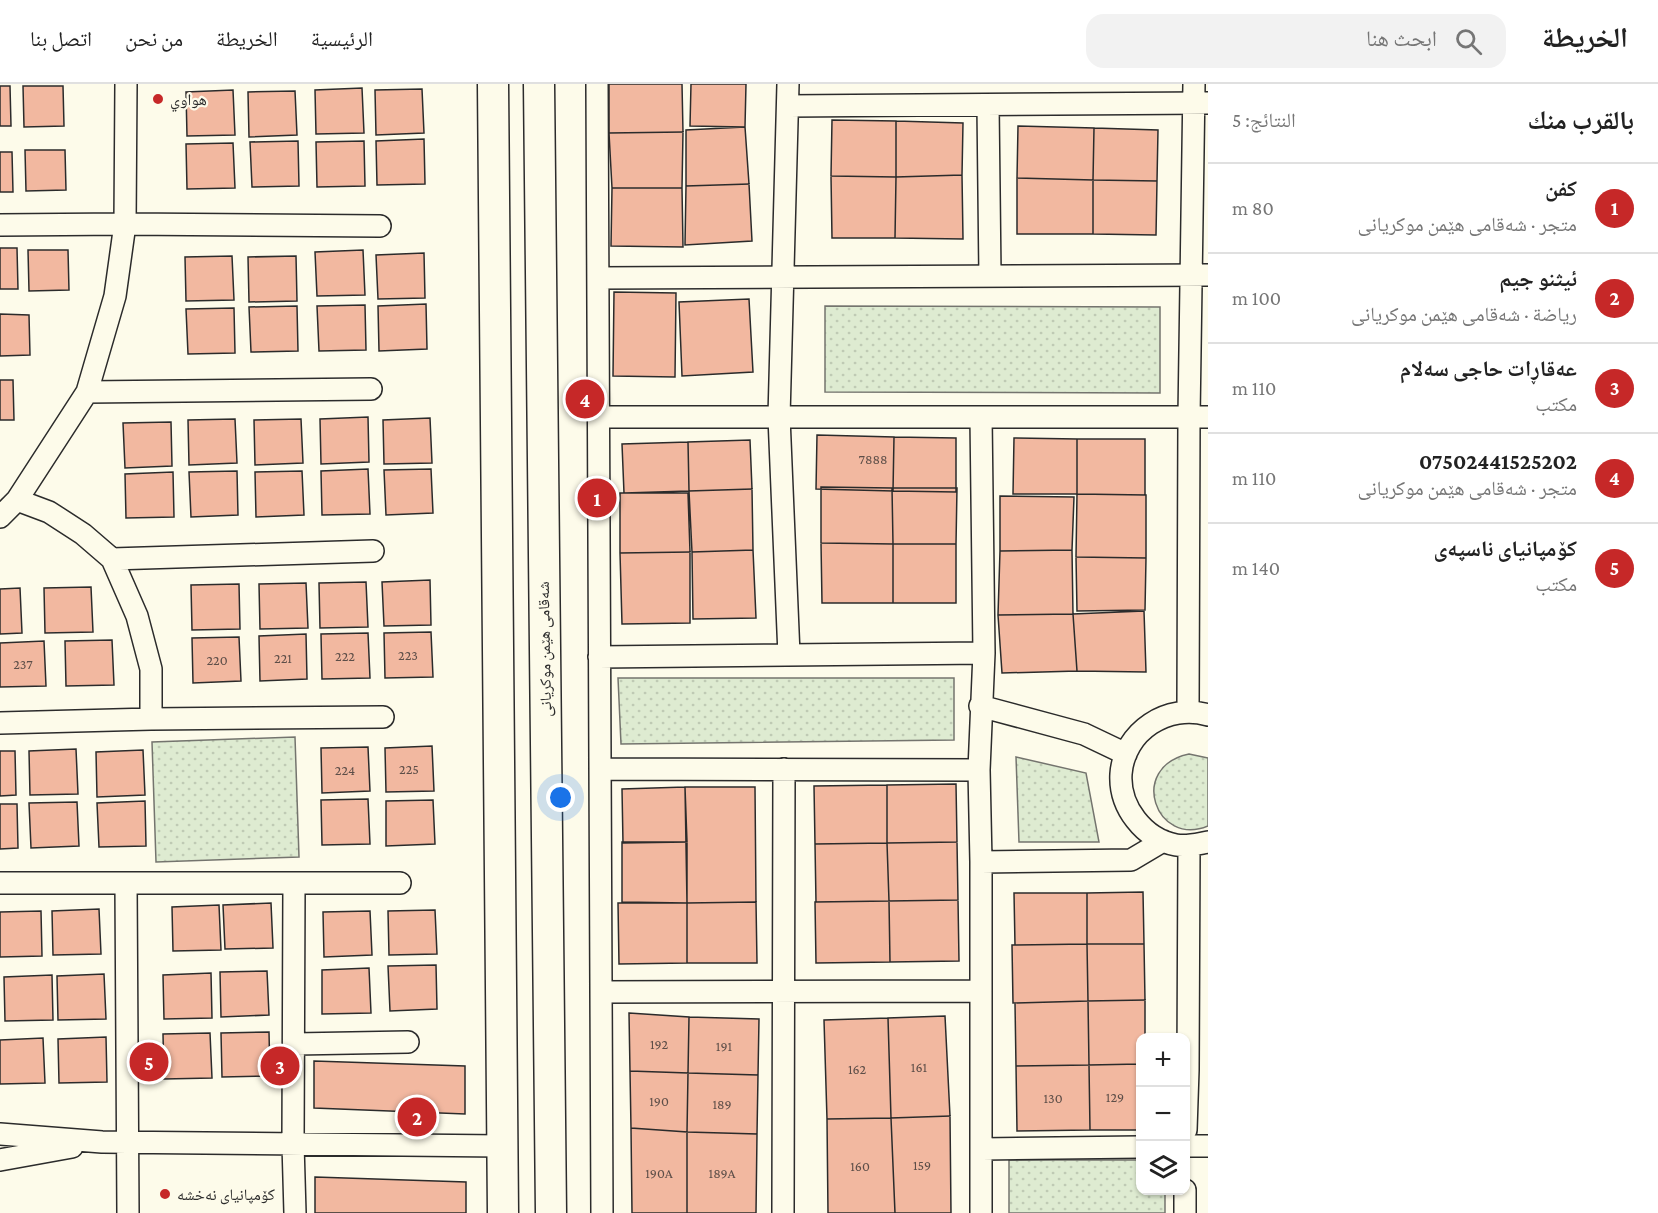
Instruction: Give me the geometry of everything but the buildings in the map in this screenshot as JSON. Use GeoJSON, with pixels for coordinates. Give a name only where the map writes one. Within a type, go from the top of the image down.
{"type":"FeatureCollection","features":[{"type":"Feature","properties":{"kind":"street"},"geometry":{"type":"LineString","coordinates":[[0,517],[17,500],[87,392],[115,296],[125,224],[126,84]]}},
{"type":"Feature","properties":{"kind":"street"},"geometry":{"type":"LineString","coordinates":[[493,84],[503,1213]]}},
{"type":"Feature","properties":{"kind":"street","name":"شەقامی هێمن موکریانی"},"geometry":{"type":"LineString","coordinates":[[539,84],[551,1213]]}},
{"type":"Feature","properties":{"kind":"street"},"geometry":{"type":"LineString","coordinates":[[597,84],[602,1213]]}},
{"type":"Feature","properties":{"kind":"street"},"geometry":{"type":"LineString","coordinates":[[788,84],[779,417],[789,655]]}},
{"type":"Feature","properties":{"kind":"street"},"geometry":{"type":"LineString","coordinates":[[788,106],[988,105],[1199,97],[1198,713],[1168,714],[1150,723],[1136,736],[1126,754],[1121,774],[1123,795],[1127,805],[1131,814],[1145,830],[1163,841],[1198,844],[1187,1087]]}},
{"type":"Feature","properties":{"kind":"street"},"geometry":{"type":"LineString","coordinates":[[988,105],[990,276]]}},
{"type":"Feature","properties":{"kind":"street"},"geometry":{"type":"LineString","coordinates":[[0,225],[380,226]]}},
{"type":"Feature","properties":{"kind":"street"},"geometry":{"type":"LineString","coordinates":[[598,278],[1200,275]]}},
{"type":"Feature","properties":{"kind":"street"},"geometry":{"type":"LineString","coordinates":[[87,392],[371,389]]}},
{"type":"Feature","properties":{"kind":"street"},"geometry":{"type":"LineString","coordinates":[[599,417],[1198,417]]}},
{"type":"Feature","properties":{"kind":"street"},"geometry":{"type":"LineString","coordinates":[[981,417],[984,653],[979,770],[981,1213]]}},
{"type":"Feature","properties":{"kind":"street"},"geometry":{"type":"LineString","coordinates":[[498,487],[543,485]]}},
{"type":"Feature","properties":{"kind":"street"},"geometry":{"type":"LineString","coordinates":[[17,500],[49,512],[83,534],[112,559],[137,616],[151,669],[151,719]]}},
{"type":"Feature","properties":{"kind":"street"},"geometry":{"type":"LineString","coordinates":[[112,559],[373,551]]}},
{"type":"Feature","properties":{"kind":"street"},"geometry":{"type":"LineString","coordinates":[[599,657],[984,653]]}},
{"type":"Feature","properties":{"kind":"street"},"geometry":{"type":"LineString","coordinates":[[980,706],[1084,734],[1126,754]]}},
{"type":"Feature","properties":{"kind":"street"},"geometry":{"type":"LineString","coordinates":[[0,723],[383,717]]}},
{"type":"Feature","properties":{"kind":"street"},"geometry":{"type":"LineString","coordinates":[[600,769],[979,770]]}},
{"type":"Feature","properties":{"kind":"street"},"geometry":{"type":"LineString","coordinates":[[783,1213],[784,769]]}},
{"type":"Feature","properties":{"kind":"street"},"geometry":{"type":"LineString","coordinates":[[981,861],[1131,860],[1163,841]]}},
{"type":"Feature","properties":{"kind":"street"},"geometry":{"type":"LineString","coordinates":[[0,883],[400,883]]}},
{"type":"Feature","properties":{"kind":"street"},"geometry":{"type":"LineString","coordinates":[[126,884],[128,1213]]}},
{"type":"Feature","properties":{"kind":"street"},"geometry":{"type":"LineString","coordinates":[[294,884],[294,1213]]}},
{"type":"Feature","properties":{"kind":"street"},"geometry":{"type":"LineString","coordinates":[[601,992],[981,991]]}},
{"type":"Feature","properties":{"kind":"street"},"geometry":{"type":"LineString","coordinates":[[295,1044],[408,1042]]}},
{"type":"Feature","properties":{"kind":"street"},"geometry":{"type":"LineString","coordinates":[[0,1134],[102,1142],[502,1146]]}},
{"type":"Feature","properties":{"kind":"street"},"geometry":{"type":"LineString","coordinates":[[0,1160],[102,1142]]}},
{"type":"Feature","properties":{"kind":"street"},"geometry":{"type":"LineString","coordinates":[[1190,1146],[1208,1146]]}},
{"type":"Feature","properties":{"kind":"street"},"geometry":{"type":"LineString","coordinates":[[982,1149],[1136,1147]]}},
{"type":"Feature","properties":{"kind":"street"},"geometry":{"type":"LineString","coordinates":[[1185,1195],[1185,1213]]}},
{"type":"Feature","properties":{"kind":"green space"},"geometry":{"type":"Polygon","coordinates":[[[825,306],[1160,307],[1160,393],[825,392],[825,306]]]}},
{"type":"Feature","properties":{"kind":"green space"},"geometry":{"type":"Polygon","coordinates":[[[618,678],[954,678],[954,740],[621,744],[618,678]]]}},
{"type":"Feature","properties":{"kind":"green space"},"geometry":{"type":"Polygon","coordinates":[[[295,737],[299,857],[156,862],[152,742],[295,737]]]}},
{"type":"Feature","properties":{"kind":"green space"},"geometry":{"type":"Polygon","coordinates":[[[1189,754],[1208,758],[1208,826],[1190,830],[1174,826],[1163,816],[1156,803],[1154,788],[1158,774],[1170,762],[1189,754]]]}},
{"type":"Feature","properties":{"kind":"green space"},"geometry":{"type":"Polygon","coordinates":[[[1016,757],[1086,773],[1099,842],[1019,842],[1016,757]]]}},
{"type":"Feature","properties":{"kind":"green space"},"geometry":{"type":"Polygon","coordinates":[[[1009,1160],[1136,1160],[1136,1195],[1165,1195],[1165,1213],[1009,1213],[1009,1160]]]}},
{"type":"Feature","properties":{"kind":"place","name":"هواوي"},"geometry":{"type":"Point","coordinates":[158,99]}},
{"type":"Feature","properties":{"kind":"place","name":"07502441525202"},"geometry":{"type":"Point","coordinates":[585,399]}},
{"type":"Feature","properties":{"kind":"place","name":"كفن"},"geometry":{"type":"Point","coordinates":[597,498]}},
{"type":"Feature","properties":{"kind":"place","name":"کۆمپانیای ناسپەی"},"geometry":{"type":"Point","coordinates":[149,1062]}},
{"type":"Feature","properties":{"kind":"place","name":"عەقاڕات حاجی سەلام"},"geometry":{"type":"Point","coordinates":[280,1066]}},
{"type":"Feature","properties":{"kind":"place","name":"ئيثنو جيم"},"geometry":{"type":"Point","coordinates":[417,1117]}},
{"type":"Feature","properties":{"kind":"place","name":"کۆمپانیای نەخشە"},"geometry":{"type":"Point","coordinates":[165,1194]}}]}
